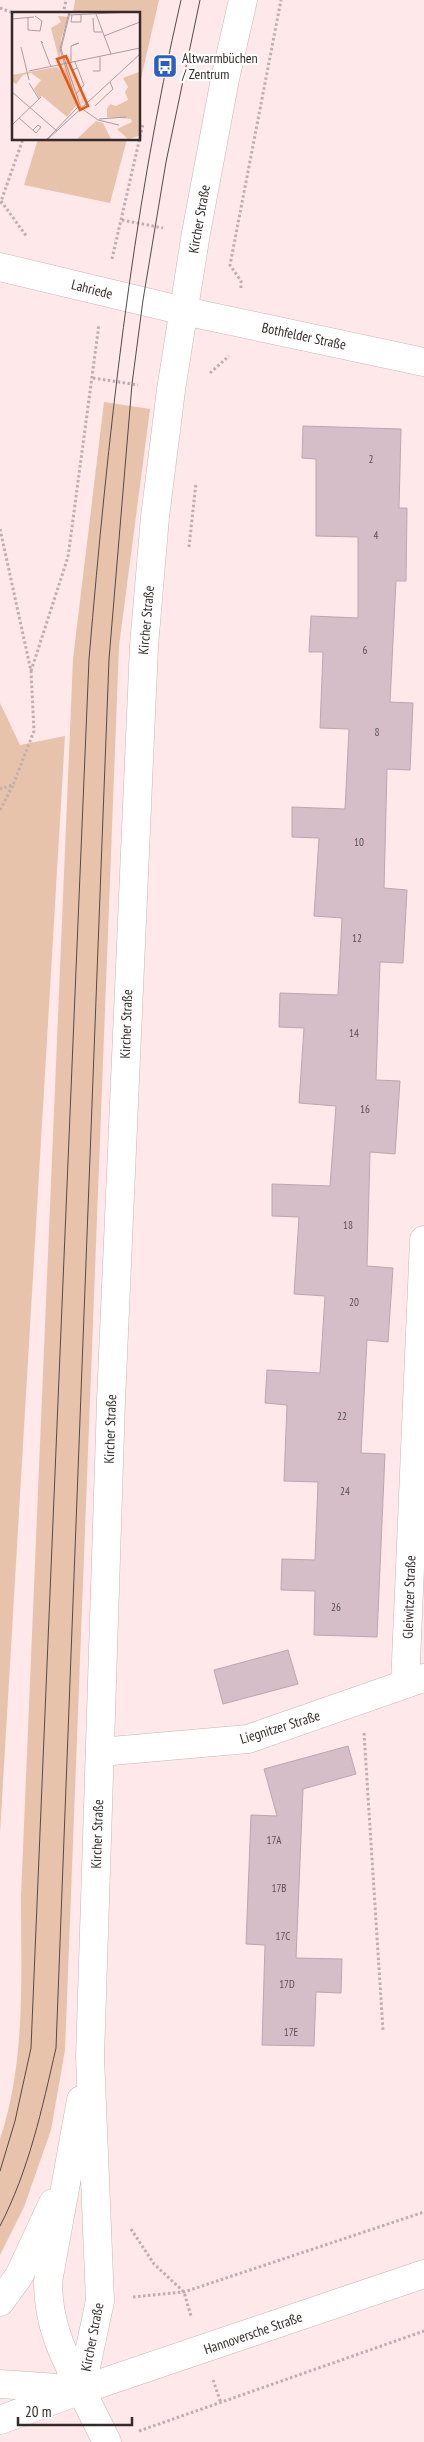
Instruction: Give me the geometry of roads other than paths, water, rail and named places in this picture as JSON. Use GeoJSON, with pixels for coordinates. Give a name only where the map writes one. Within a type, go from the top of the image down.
{"type":"FeatureCollection","features":[{"type":"Feature","properties":{"kind":"main road","name":"Kircher Straße"},"geometry":{"type":"LineString","coordinates":[[81,2390],[100,2300],[90,2057],[111,1401],[144,646],[155,516],[197,224],[225,79],[243,0]]}},
{"type":"Feature","properties":{"kind":"main road","name":"Lahriede"},"geometry":{"type":"LineString","coordinates":[[0,267],[184,311]]}},
{"type":"Feature","properties":{"kind":"main road","name":"Bothfelder Straße"},"geometry":{"type":"LineString","coordinates":[[184,311],[424,362]]}},
{"type":"Feature","properties":{"kind":"main road","name":"Gleiwitzer Straße"},"geometry":{"type":"LineString","coordinates":[[415,1681],[424,1240]]}},
{"type":"Feature","properties":{"kind":"main road","name":"Liegnitzer Straße"},"geometry":{"type":"LineString","coordinates":[[100,1752],[248,1739],[415,1681]]}},
{"type":"Feature","properties":{"kind":"main road","name":"Kircher Straße"},"geometry":{"type":"LineString","coordinates":[[81,2390],[60,2348],[48,2303],[48,2282],[66,2172],[90,2057]]}},
{"type":"Feature","properties":{"kind":"main road","name":"Kircher Straße"},"geometry":{"type":"LineString","coordinates":[[0,2302],[19,2276],[66,2172]]}},
{"type":"Feature","properties":{"kind":"main road","name":"Hannoversche Straße"},"geometry":{"type":"LineString","coordinates":[[0,2420],[81,2390],[424,2274]]}},
{"type":"Feature","properties":{"kind":"main road","name":"Hannoversche Straße"},"geometry":{"type":"LineString","coordinates":[[0,2384],[81,2390]]}},
{"type":"Feature","properties":{"kind":"main road"},"geometry":{"type":"LineString","coordinates":[[81,2390],[107,2442]]}},
{"type":"Feature","properties":{"kind":"tram line"},"geometry":{"type":"LineString","coordinates":[[0,2171],[15,2121],[31,2048],[89,659],[104,493],[123,328],[148,163],[181,0]]}},
{"type":"Feature","properties":{"kind":"tram line"},"geometry":{"type":"LineString","coordinates":[[0,2226],[27,2161],[56,2048],[109,659],[132,384],[143,300],[166,162],[200,0]]}},
{"type":"Feature","properties":{"kind":"place","name":"Altwarmbüchen / Zentrum"},"geometry":{"type":"Point","coordinates":[165,66]}}]}
